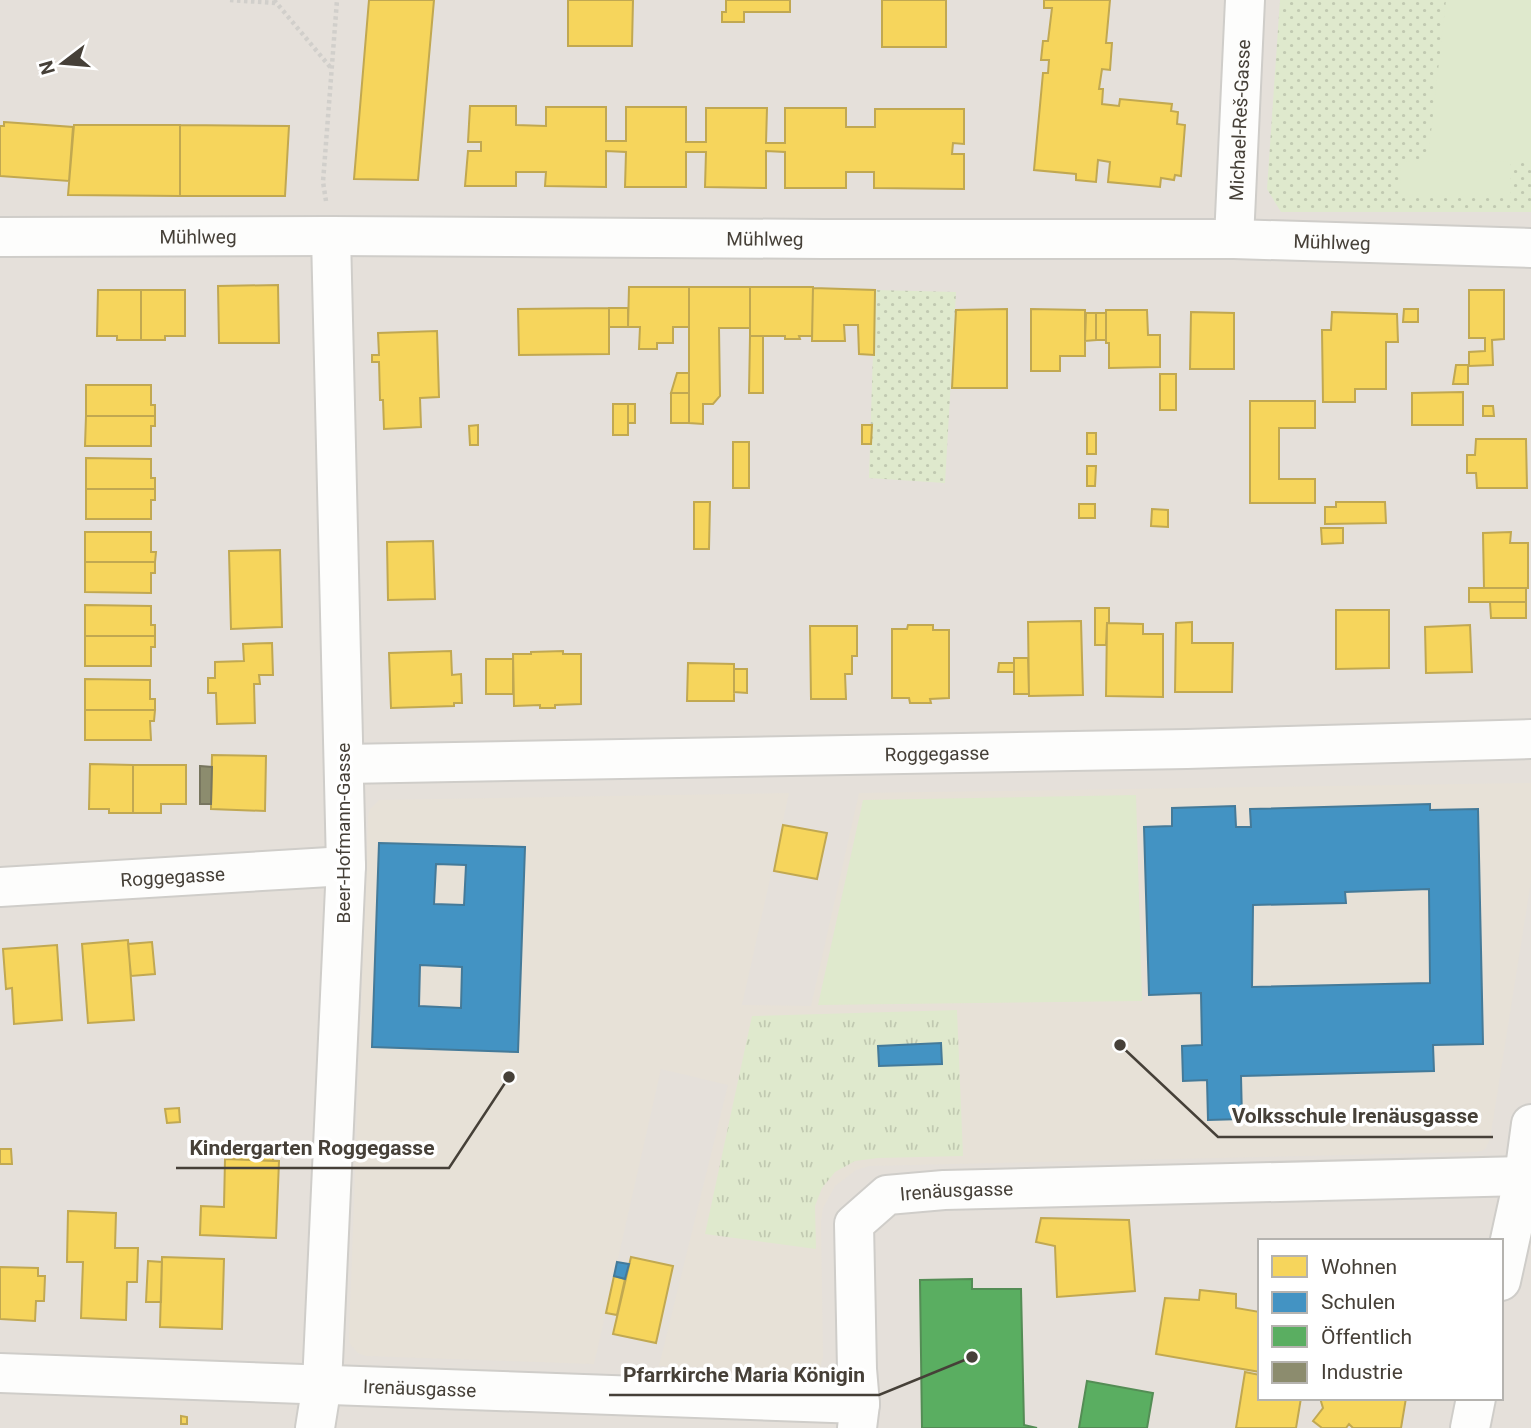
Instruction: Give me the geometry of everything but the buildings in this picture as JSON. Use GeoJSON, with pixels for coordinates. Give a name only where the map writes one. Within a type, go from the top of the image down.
{"type":"FeatureCollection","features":[{"type":"Feature","properties":{"kind":"street","name":"Michael-Reš-Gasse"},"geometry":{"type":"LineString","coordinates":[[1234,239],[1245,0]]}},
{"type":"Feature","properties":{"kind":"street","name":"Beer-Hofmann-Gasse"},"geometry":{"type":"LineString","coordinates":[[315,1428],[322,1384],[346,866],[331,236]]}},
{"type":"Feature","properties":{"kind":"street","name":"Mühlweg"},"geometry":{"type":"LineString","coordinates":[[0,237],[1234,239],[1531,248]]}},
{"type":"Feature","properties":{"kind":"street","name":"Roggegasse"},"geometry":{"type":"LineString","coordinates":[[344,764],[1187,749],[1531,739]]}},
{"type":"Feature","properties":{"kind":"street","name":"Roggegasse"},"geometry":{"type":"LineString","coordinates":[[0,887],[346,866]]}},
{"type":"Feature","properties":{"kind":"street"},"geometry":{"type":"LineString","coordinates":[[1503,1272],[1527,1176],[1531,1124]]}},
{"type":"Feature","properties":{"kind":"street","name":"Irenäusgasse"},"geometry":{"type":"LineString","coordinates":[[0,1373],[322,1384],[858,1416],[854,1224],[887,1195],[944,1190],[1527,1176]]}},
{"type":"Feature","properties":{"kind":"street"},"geometry":{"type":"LineString","coordinates":[[1470,1428],[1476,1400]]}},
{"type":"Feature","properties":{"kind":"path"},"geometry":{"type":"LineString","coordinates":[[230,0],[274,1],[332,68]]}},
{"type":"Feature","properties":{"kind":"path"},"geometry":{"type":"LineString","coordinates":[[331,236],[323,182],[337,0]]}},
{"type":"Feature","properties":{"kind":"shaded area"},"geometry":{"type":"Polygon","coordinates":[[[0,0],[1531,0],[1531,1428],[0,1428],[0,0]]]}},
{"type":"Feature","properties":{"kind":"shaded area"},"geometry":{"type":"Polygon","coordinates":[[[1531,783],[1531,881],[1490,1139],[1482,1151],[869,1166],[856,1170],[835,1186],[823,1208],[823,1357],[820,1368],[811,1370],[659,1366],[728,1085],[661,1069],[594,1364],[366,1356],[358,1353],[350,1344],[368,817],[370,809],[379,800],[789,793],[742,1005],[811,1006],[859,793],[1531,783]]]}},
{"type":"Feature","properties":{"kind":"green space"},"geometry":{"type":"Polygon","coordinates":[[[1280,0],[1531,0],[1531,212],[1281,212],[1267,189],[1280,0]]]}},
{"type":"Feature","properties":{"kind":"green space"},"geometry":{"type":"Polygon","coordinates":[[[1446,0],[1531,0],[1531,159],[1428,159],[1446,0]]]}},
{"type":"Feature","properties":{"kind":"green space"},"geometry":{"type":"Polygon","coordinates":[[[1510,161],[1510,198],[1401,198],[1400,162],[1510,161]]]}},
{"type":"Feature","properties":{"kind":"green space"},"geometry":{"type":"Polygon","coordinates":[[[875,290],[956,292],[945,483],[869,478],[875,290]]]}},
{"type":"Feature","properties":{"kind":"green space"},"geometry":{"type":"Polygon","coordinates":[[[1136,795],[1142,1001],[818,1005],[863,800],[1136,795]]]}},
{"type":"Feature","properties":{"kind":"green space"},"geometry":{"type":"Polygon","coordinates":[[[957,1010],[963,1156],[878,1158],[855,1161],[835,1172],[822,1188],[815,1206],[816,1249],[705,1234],[752,1016],[957,1010]]]}},
{"type":"Feature","properties":{"kind":"place","name":"Volksschule Irenäusgasse"},"geometry":{"type":"Point","coordinates":[1120,1045]}},
{"type":"Feature","properties":{"kind":"place","name":"Kindergarten Roggegasse"},"geometry":{"type":"Point","coordinates":[509,1077]}},
{"type":"Feature","properties":{"kind":"place","name":"Pfarrkirche Maria Königin"},"geometry":{"type":"Point","coordinates":[972,1357]}}]}
